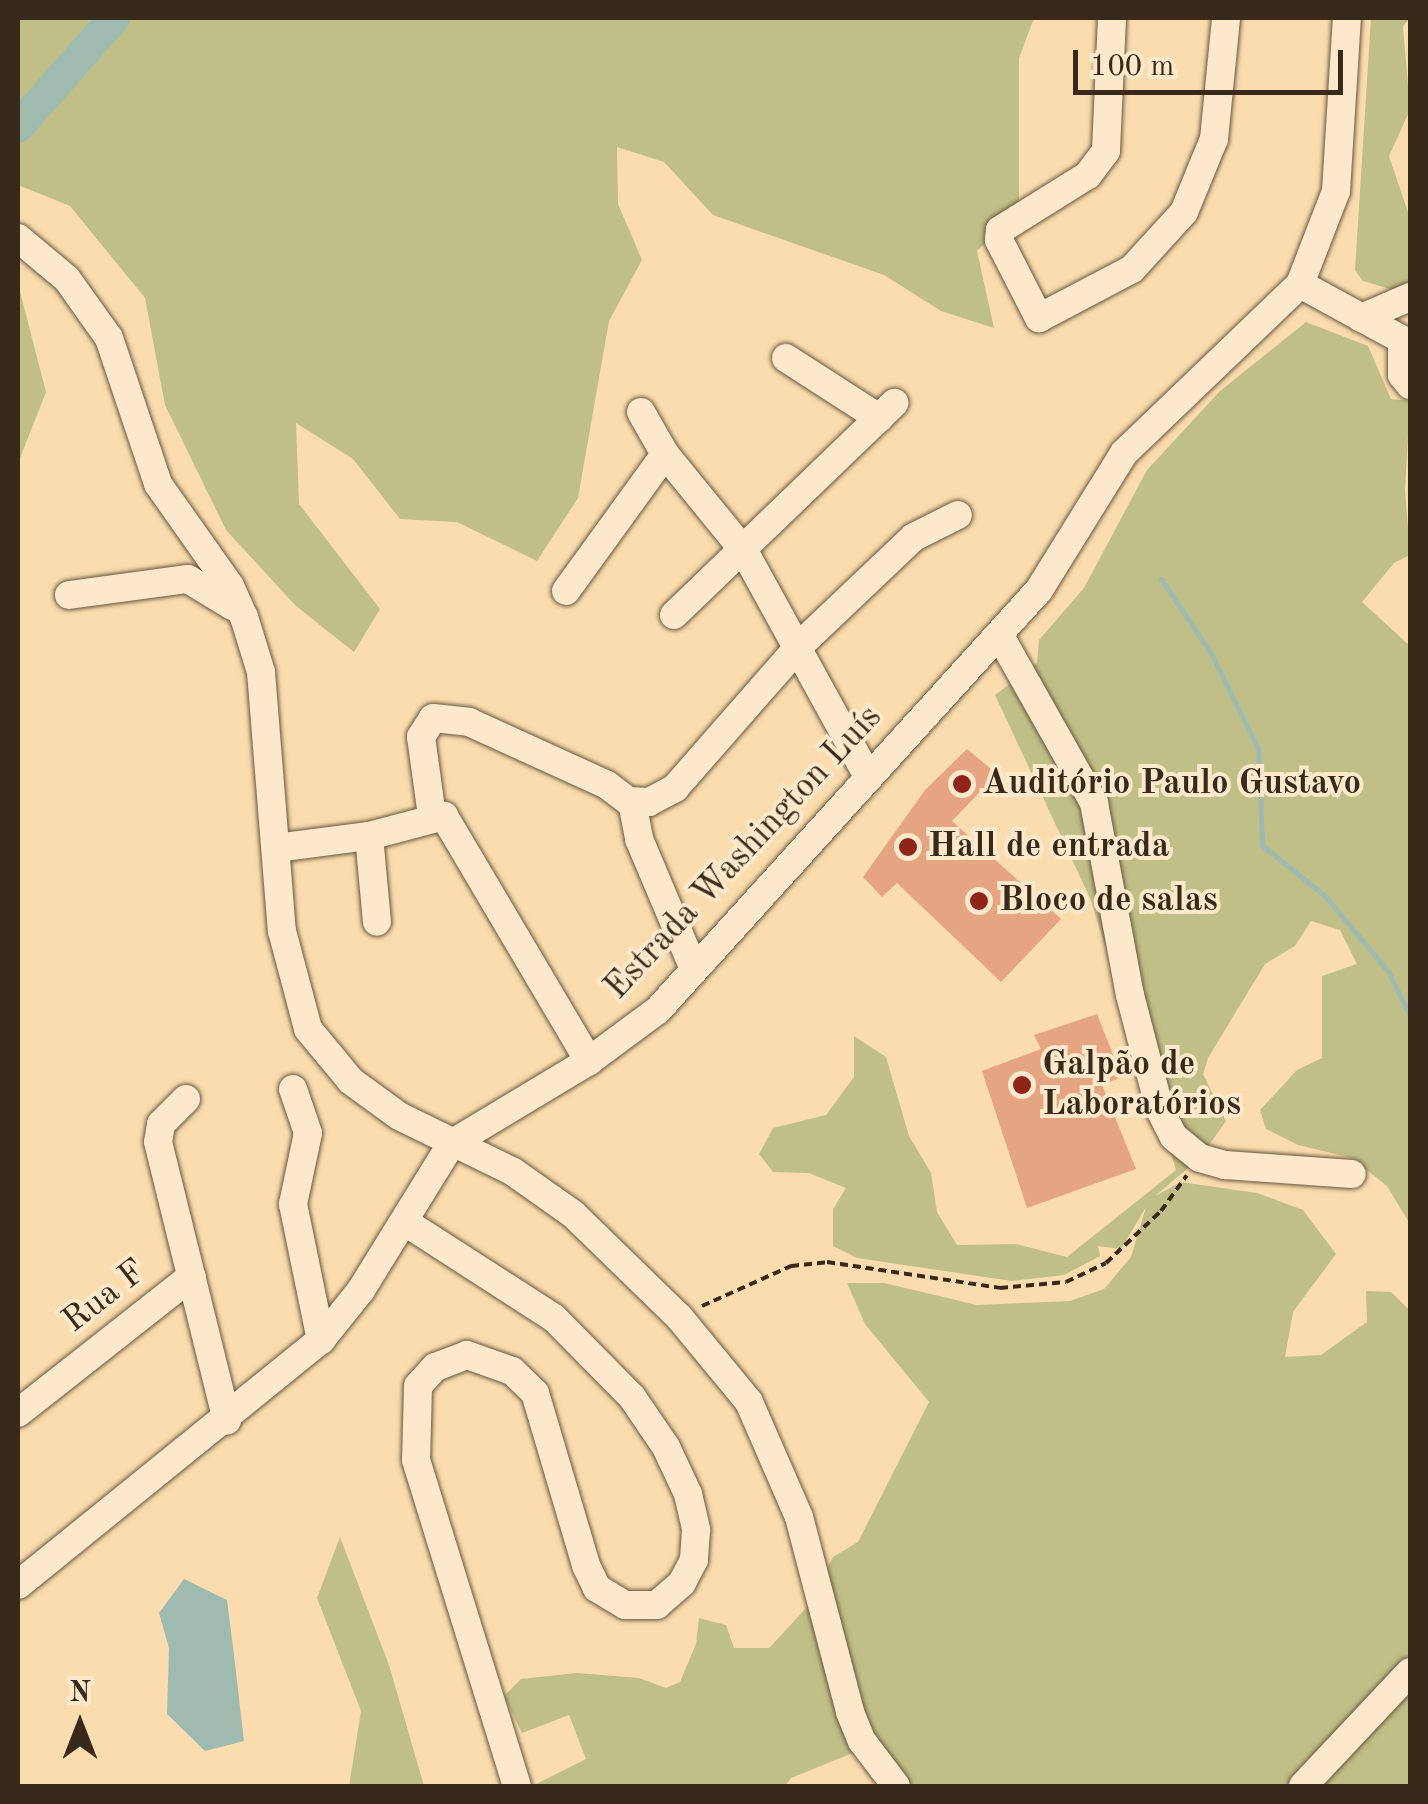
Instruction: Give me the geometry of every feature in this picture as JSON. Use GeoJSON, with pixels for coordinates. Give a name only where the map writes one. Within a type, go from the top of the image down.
{"type":"FeatureCollection","features":[{"type":"Feature","properties":{"kind":"street"},"geometry":{"type":"LineString","coordinates":[[1112,18],[1106,151],[1088,175],[1000,230],[999,240],[1039,318],[1132,269],[1184,212],[1214,138],[1226,18]]}},
{"type":"Feature","properties":{"kind":"street"},"geometry":{"type":"LineString","coordinates":[[1347,18],[1336,191],[1300,284],[1406,343],[1402,375],[1410,385]]}},
{"type":"Feature","properties":{"kind":"street"},"geometry":{"type":"LineString","coordinates":[[18,238],[67,279],[110,338],[158,484],[230,586],[244,617],[262,672],[282,930],[308,1029],[351,1081],[451,1144],[512,1171],[573,1214],[679,1316],[749,1402],[776,1457],[850,1712],[862,1741],[896,1786]]}},
{"type":"Feature","properties":{"kind":"street","name":"Estrada Washington Luís"},"geometry":{"type":"LineString","coordinates":[[18,1585],[228,1420],[321,1340],[405,1222],[451,1144],[589,1061],[658,1010],[1000,636],[1038,590],[1124,453],[1300,284]]}},
{"type":"Feature","properties":{"kind":"street"},"geometry":{"type":"LineString","coordinates":[[1361,318],[1410,297]]}},
{"type":"Feature","properties":{"kind":"street"},"geometry":{"type":"LineString","coordinates":[[674,615],[886,410],[786,358]]}},
{"type":"Feature","properties":{"kind":"street"},"geometry":{"type":"LineString","coordinates":[[641,412],[664,454],[744,551],[800,645],[868,777]]}},
{"type":"Feature","properties":{"kind":"street"},"geometry":{"type":"LineString","coordinates":[[566,591],[607,542],[664,454]]}},
{"type":"Feature","properties":{"kind":"street"},"geometry":{"type":"LineString","coordinates":[[632,802],[662,795],[700,766],[800,645],[914,537],[958,515]]}},
{"type":"Feature","properties":{"kind":"street"},"geometry":{"type":"LineString","coordinates":[[69,595],[188,580],[244,617]]}},
{"type":"Feature","properties":{"kind":"street"},"geometry":{"type":"LineString","coordinates":[[1000,636],[1094,803],[1160,1110],[1174,1138],[1200,1158],[1256,1169],[1352,1174]]}},
{"type":"Feature","properties":{"kind":"street"},"geometry":{"type":"LineString","coordinates":[[432,816],[421,737],[433,718],[450,717],[608,785],[632,802],[639,839],[694,969]]}},
{"type":"Feature","properties":{"kind":"street"},"geometry":{"type":"LineString","coordinates":[[276,848],[368,836],[432,816],[449,822],[589,1061]]}},
{"type":"Feature","properties":{"kind":"street"},"geometry":{"type":"LineString","coordinates":[[368,836],[378,922]]}},
{"type":"Feature","properties":{"kind":"street"},"geometry":{"type":"LineString","coordinates":[[294,1089],[308,1133],[293,1204],[321,1340]]}},
{"type":"Feature","properties":{"kind":"street","name":"Rua F"},"geometry":{"type":"LineString","coordinates":[[186,1099],[161,1124],[158,1142],[228,1420]]}},
{"type":"Feature","properties":{"kind":"street"},"geometry":{"type":"LineString","coordinates":[[405,1222],[554,1318],[632,1397],[673,1463],[696,1530],[694,1560],[682,1583],[658,1605],[625,1605],[597,1588],[586,1565],[535,1393],[512,1372],[467,1355],[435,1367],[418,1386],[416,1460],[517,1786]]}},
{"type":"Feature","properties":{"kind":"street","name":"Rua F"},"geometry":{"type":"LineString","coordinates":[[18,1414],[192,1276]]}},
{"type":"Feature","properties":{"kind":"street"},"geometry":{"type":"LineString","coordinates":[[1303,1786],[1410,1672]]}},
{"type":"Feature","properties":{"kind":"path"},"geometry":{"type":"LineString","coordinates":[[679,1316],[791,1266],[827,1262],[1000,1288],[1066,1282],[1106,1263],[1160,1211],[1200,1158]]}},
{"type":"Feature","properties":{"kind":"shaded area"},"geometry":{"type":"Polygon","coordinates":[[[18,18],[1034,18],[1019,58],[1019,210],[977,251],[994,328],[941,311],[884,275],[713,215],[664,162],[617,147],[618,204],[642,260],[609,321],[578,498],[537,561],[457,522],[400,519],[353,459],[296,423],[299,504],[380,609],[354,652],[296,606],[226,530],[165,405],[145,298],[70,206],[18,185],[18,18]]]}},
{"type":"Feature","properties":{"kind":"shaded area"},"geometry":{"type":"Polygon","coordinates":[[[1371,18],[1410,18],[1403,26],[1410,110],[1389,156],[1410,218],[1410,295],[1363,281],[1355,270],[1371,18]]]}},
{"type":"Feature","properties":{"kind":"shaded area"},"geometry":{"type":"Polygon","coordinates":[[[18,284],[46,392],[18,463],[18,284]]]}},
{"type":"Feature","properties":{"kind":"shaded area"},"geometry":{"type":"Polygon","coordinates":[[[1306,322],[1368,346],[1391,399],[1410,401],[1405,490],[1410,555],[1394,563],[1362,602],[1410,646],[1410,1224],[1387,1186],[1352,1158],[1298,1145],[1266,1129],[1260,1110],[1297,1070],[1322,1058],[1322,976],[1357,964],[1340,930],[1311,921],[1295,946],[1265,964],[1208,1058],[1203,1074],[1226,1121],[1200,1158],[1155,1196],[1181,1182],[1257,1193],[1303,1210],[1336,1254],[1293,1312],[1285,1357],[1321,1355],[1367,1322],[1366,1291],[1391,1292],[1410,1311],[1410,1786],[880,1786],[855,1752],[791,1778],[785,1786],[532,1786],[586,1759],[569,1715],[522,1733],[504,1696],[521,1679],[577,1673],[639,1678],[666,1688],[680,1682],[696,1644],[699,1618],[726,1625],[734,1648],[769,1648],[809,1605],[833,1557],[858,1542],[929,1402],[865,1324],[847,1283],[884,1283],[977,1305],[1070,1301],[1104,1289],[1131,1257],[1146,1207],[1121,1249],[1098,1246],[1100,1256],[1064,1275],[1012,1281],[857,1258],[833,1246],[833,1209],[846,1188],[809,1173],[773,1172],[759,1154],[773,1128],[826,1115],[854,1077],[854,1036],[886,1057],[909,1136],[931,1173],[937,1212],[957,1245],[1016,1244],[1067,1257],[1176,1170],[1090,898],[995,695],[1037,663],[1039,640],[1084,588],[1147,470],[1220,391],[1306,322]]]}},
{"type":"Feature","properties":{"kind":"shaded area"},"geometry":{"type":"Polygon","coordinates":[[[340,1537],[389,1665],[424,1786],[349,1786],[361,1711],[317,1598],[340,1537]]]}},
{"type":"Feature","properties":{"kind":"shaded area"},"geometry":{"type":"Polygon","coordinates":[[[184,1579],[227,1600],[233,1647],[244,1741],[205,1751],[167,1714],[169,1648],[159,1613],[184,1579]]]}},
{"type":"Feature","properties":{"kind":"building","name":"Bloco de salas"},"geometry":{"type":"Polygon","coordinates":[[[967,749],[997,774],[952,821],[1061,919],[1001,982],[897,883],[882,897],[863,877],[925,790],[967,749]]]}},
{"type":"Feature","properties":{"kind":"building"},"geometry":{"type":"Polygon","coordinates":[[[1097,1014],[1122,1077],[1102,1085],[1136,1169],[1027,1208],[982,1071],[1041,1049],[1034,1035],[1097,1014]]]}},
{"type":"Feature","properties":{"kind":"waterway"},"geometry":{"type":"LineString","coordinates":[[18,127],[114,18]]}},
{"type":"Feature","properties":{"kind":"waterway"},"geometry":{"type":"LineString","coordinates":[[1161,579],[1212,655],[1258,748],[1262,845],[1325,896],[1388,971],[1410,1016]]}},
{"type":"Feature","properties":{"kind":"place","name":"Auditório Paulo Gustavo"},"geometry":{"type":"Point","coordinates":[962,784]}},
{"type":"Feature","properties":{"kind":"place","name":"Hall de entrada"},"geometry":{"type":"Point","coordinates":[908,847]}},
{"type":"Feature","properties":{"kind":"place","name":"Bloco de salas"},"geometry":{"type":"Point","coordinates":[979,901]}},
{"type":"Feature","properties":{"kind":"place","name":"Galpão de Laboratórios"},"geometry":{"type":"Point","coordinates":[1022,1085]}}]}
